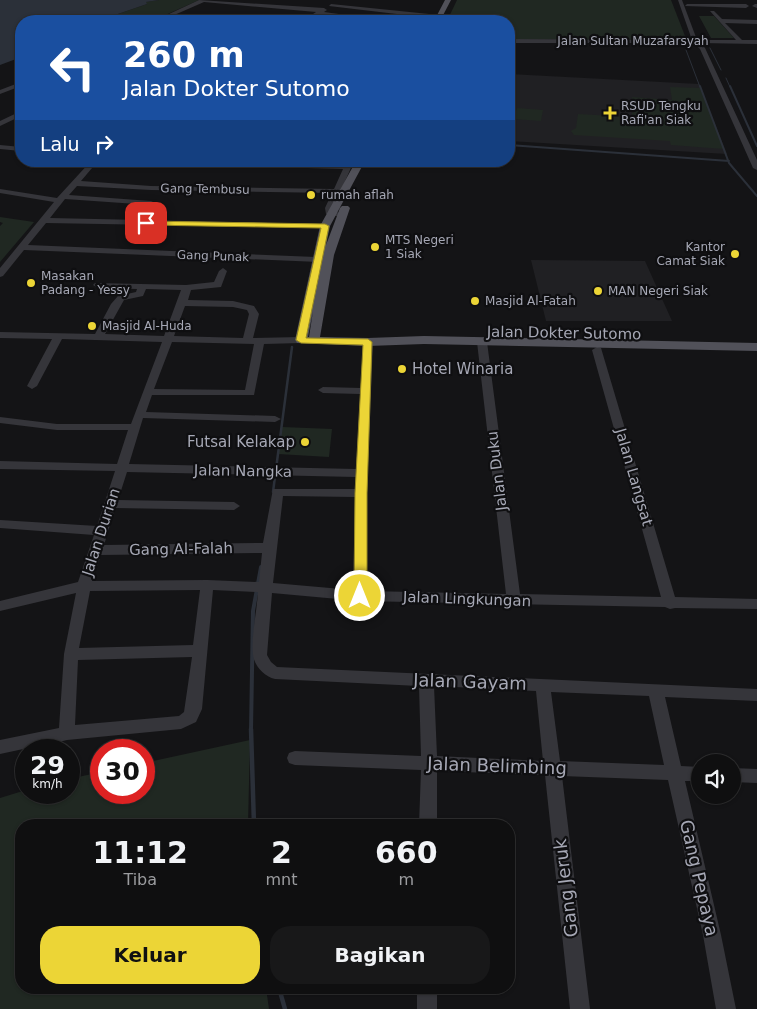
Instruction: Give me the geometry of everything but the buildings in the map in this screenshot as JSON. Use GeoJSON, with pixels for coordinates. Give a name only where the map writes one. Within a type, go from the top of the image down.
{"type":"FeatureCollection","features":[{"type":"Feature","properties":{"kind":"main road"},"geometry":{"type":"LineString","coordinates":[[442,15],[448,0]]}},
{"type":"Feature","properties":{"kind":"main road"},"geometry":{"type":"LineString","coordinates":[[444,15],[454,0]]}},
{"type":"Feature","properties":{"kind":"main road"},"geometry":{"type":"LineString","coordinates":[[301,340],[338,224],[336,215],[358,167]]}},
{"type":"Feature","properties":{"kind":"main road"},"geometry":{"type":"LineString","coordinates":[[314,340],[318,286],[316,260],[325,226],[336,215],[366,167]]}},
{"type":"Feature","properties":{"kind":"main road","name":"Jalan Dokter Sutomo"},"geometry":{"type":"LineString","coordinates":[[301,340],[370,342],[388,346],[482,344],[757,347]]}},
{"type":"Feature","properties":{"kind":"main road","name":"Jalan Dokter Sutomo"},"geometry":{"type":"LineString","coordinates":[[482,344],[598,350],[757,354]]}},
{"type":"Feature","properties":{"kind":"street"},"geometry":{"type":"LineString","coordinates":[[171,15],[202,0],[343,15]]}},
{"type":"Feature","properties":{"kind":"street"},"geometry":{"type":"LineString","coordinates":[[315,15],[339,0]]}},
{"type":"Feature","properties":{"kind":"street"},"geometry":{"type":"LineString","coordinates":[[680,0],[697,45],[703,44]]}},
{"type":"Feature","properties":{"kind":"street"},"geometry":{"type":"LineString","coordinates":[[740,0],[746,6]]}},
{"type":"Feature","properties":{"kind":"street"},"geometry":{"type":"LineString","coordinates":[[748,0],[755,8]]}},
{"type":"Feature","properties":{"kind":"street"},"geometry":{"type":"LineString","coordinates":[[691,14],[686,3],[755,8]]}},
{"type":"Feature","properties":{"kind":"street"},"geometry":{"type":"LineString","coordinates":[[331,5],[404,15]]}},
{"type":"Feature","properties":{"kind":"street"},"geometry":{"type":"LineString","coordinates":[[434,8],[444,9]]}},
{"type":"Feature","properties":{"kind":"street"},"geometry":{"type":"LineString","coordinates":[[712,12],[741,42]]}},
{"type":"Feature","properties":{"kind":"street"},"geometry":{"type":"LineString","coordinates":[[722,21],[757,22]]}},
{"type":"Feature","properties":{"kind":"street"},"geometry":{"type":"LineString","coordinates":[[700,32],[703,44],[757,168]]}},
{"type":"Feature","properties":{"kind":"street","name":"Jalan Sultan Muzafarsyah"},"geometry":{"type":"LineString","coordinates":[[515,41],[696,41]]}},
{"type":"Feature","properties":{"kind":"street","name":"Jalan Sultan Muzafarsyah"},"geometry":{"type":"LineString","coordinates":[[703,44],[757,42]]}},
{"type":"Feature","properties":{"kind":"street"},"geometry":{"type":"LineString","coordinates":[[0,92],[15,86]]}},
{"type":"Feature","properties":{"kind":"street"},"geometry":{"type":"LineString","coordinates":[[0,114],[13,117]]}},
{"type":"Feature","properties":{"kind":"street"},"geometry":{"type":"LineString","coordinates":[[0,124],[13,117]]}},
{"type":"Feature","properties":{"kind":"street"},"geometry":{"type":"LineString","coordinates":[[0,147],[15,149]]}},
{"type":"Feature","properties":{"kind":"street"},"geometry":{"type":"LineString","coordinates":[[0,274],[42,220],[89,167]]}},
{"type":"Feature","properties":{"kind":"street"},"geometry":{"type":"LineString","coordinates":[[336,215],[329,213],[329,208],[347,167]]}},
{"type":"Feature","properties":{"kind":"street","name":"Gang Tembusu"},"geometry":{"type":"LineString","coordinates":[[74,183],[151,188],[336,191]]}},
{"type":"Feature","properties":{"kind":"street"},"geometry":{"type":"LineString","coordinates":[[0,191],[61,199],[151,203]]}},
{"type":"Feature","properties":{"kind":"street"},"geometry":{"type":"LineString","coordinates":[[42,220],[325,226]]}},
{"type":"Feature","properties":{"kind":"street","name":"Gang Punak"},"geometry":{"type":"LineString","coordinates":[[20,248],[316,260]]}},
{"type":"Feature","properties":{"kind":"street"},"geometry":{"type":"LineString","coordinates":[[98,285],[186,288],[218,285],[223,271]]}},
{"type":"Feature","properties":{"kind":"street"},"geometry":{"type":"LineString","coordinates":[[99,337],[121,298],[140,294],[142,286]]}},
{"type":"Feature","properties":{"kind":"street","name":"Jalan Durian"},"geometry":{"type":"LineString","coordinates":[[67,733],[71,654],[84,586],[137,421],[186,288]]}},
{"type":"Feature","properties":{"kind":"street"},"geometry":{"type":"LineString","coordinates":[[182,303],[233,304],[251,308],[254,314],[247,341]]}},
{"type":"Feature","properties":{"kind":"street","name":"Jalan Dokter Sutomo"},"geometry":{"type":"LineString","coordinates":[[0,334],[247,341],[301,340]]}},
{"type":"Feature","properties":{"kind":"street"},"geometry":{"type":"LineString","coordinates":[[32,386],[59,336]]}},
{"type":"Feature","properties":{"kind":"street"},"geometry":{"type":"LineString","coordinates":[[148,392],[250,393],[260,341]]}},
{"type":"Feature","properties":{"kind":"street"},"geometry":{"type":"LineString","coordinates":[[360,596],[361,493],[370,342]]}},
{"type":"Feature","properties":{"kind":"street","name":"Jalan Duku"},"geometry":{"type":"LineString","coordinates":[[482,344],[514,600]]}},
{"type":"Feature","properties":{"kind":"street","name":"Jalan Langsat"},"geometry":{"type":"LineString","coordinates":[[598,350],[670,604]]}},
{"type":"Feature","properties":{"kind":"street"},"geometry":{"type":"LineString","coordinates":[[323,390],[366,391]]}},
{"type":"Feature","properties":{"kind":"street"},"geometry":{"type":"LineString","coordinates":[[0,420],[57,427],[137,421],[275,419]]}},
{"type":"Feature","properties":{"kind":"street","name":"Jalan Nangka"},"geometry":{"type":"LineString","coordinates":[[0,465],[363,473]]}},
{"type":"Feature","properties":{"kind":"street"},"geometry":{"type":"LineString","coordinates":[[258,587],[269,548],[276,492],[361,493]]}},
{"type":"Feature","properties":{"kind":"street"},"geometry":{"type":"LineString","coordinates":[[110,504],[234,506]]}},
{"type":"Feature","properties":{"kind":"street"},"geometry":{"type":"LineString","coordinates":[[0,524],[101,531]]}},
{"type":"Feature","properties":{"kind":"street","name":"Gang Al-Falah"},"geometry":{"type":"LineString","coordinates":[[94,550],[269,548]]}},
{"type":"Feature","properties":{"kind":"street"},"geometry":{"type":"LineString","coordinates":[[57,739],[67,733],[186,720],[193,714],[207,585]]}},
{"type":"Feature","properties":{"kind":"street","name":"Jalan Lingkungan"},"geometry":{"type":"LineString","coordinates":[[0,606],[84,586],[207,585],[258,587],[360,596],[670,604],[757,604]]}},
{"type":"Feature","properties":{"kind":"street","name":"Jalan Gayam"},"geometry":{"type":"LineString","coordinates":[[258,587],[260,655],[262,662],[275,673],[757,695]]}},
{"type":"Feature","properties":{"kind":"street"},"geometry":{"type":"LineString","coordinates":[[71,654],[200,651]]}},
{"type":"Feature","properties":{"kind":"street"},"geometry":{"type":"LineString","coordinates":[[426,681],[429,763],[428,819]]}},
{"type":"Feature","properties":{"kind":"street","name":"Gang Jeruk"},"geometry":{"type":"LineString","coordinates":[[543,685],[580,1009]]}},
{"type":"Feature","properties":{"kind":"street","name":"Gang Pepaya"},"geometry":{"type":"LineString","coordinates":[[655,689],[712,935],[726,1009]]}},
{"type":"Feature","properties":{"kind":"street"},"geometry":{"type":"LineString","coordinates":[[0,747],[15,746]]}},
{"type":"Feature","properties":{"kind":"street","name":"Jalan Belimbing"},"geometry":{"type":"LineString","coordinates":[[295,758],[691,774]]}},
{"type":"Feature","properties":{"kind":"street"},"geometry":{"type":"LineString","coordinates":[[741,775],[757,776]]}},
{"type":"Feature","properties":{"kind":"street"},"geometry":{"type":"LineString","coordinates":[[427,1009],[428,994]]}},
{"type":"Feature","properties":{"kind":"shaded area"},"geometry":{"type":"Polygon","coordinates":[[[0,0],[159,0],[146,2],[147,4],[115,15],[15,15],[15,59],[0,65],[0,0]]]}},
{"type":"Feature","properties":{"kind":"shaded area"},"geometry":{"type":"Polygon","coordinates":[[[199,0],[165,15],[115,15],[147,4],[145,2],[199,0]]]}},
{"type":"Feature","properties":{"kind":"shaded area"},"geometry":{"type":"Polygon","coordinates":[[[457,0],[671,0],[685,36],[692,40],[515,39],[515,15],[450,15],[457,0]]]}},
{"type":"Feature","properties":{"kind":"shaded area"},"geometry":{"type":"Polygon","coordinates":[[[699,16],[714,16],[734,38],[711,38],[699,16]]]}},
{"type":"Feature","properties":{"kind":"shaded area","name":"RSUD Tengku Rafi'an Siak"},"geometry":{"type":"Polygon","coordinates":[[[515,74],[699,84],[727,154],[515,141],[515,74]]]}},
{"type":"Feature","properties":{"kind":"shaded area"},"geometry":{"type":"Polygon","coordinates":[[[670,87],[700,88],[724,149],[671,145],[670,141],[574,135],[571,131],[576,128],[578,114],[632,117],[632,97],[672,100],[670,87]]]}},
{"type":"Feature","properties":{"kind":"shaded area"},"geometry":{"type":"Polygon","coordinates":[[[517,108],[543,110],[541,121],[515,119],[517,108]]]}},
{"type":"Feature","properties":{"kind":"shaded area"},"geometry":{"type":"Polygon","coordinates":[[[0,217],[34,222],[0,262],[0,226],[3,223],[0,222],[0,217]]]}},
{"type":"Feature","properties":{"kind":"shaded area","name":"MAN Negeri Siak"},"geometry":{"type":"Polygon","coordinates":[[[531,260],[645,261],[672,321],[546,321],[531,260]]]}},
{"type":"Feature","properties":{"kind":"shaded area","name":"Futsal Kelakap"},"geometry":{"type":"Polygon","coordinates":[[[282,427],[332,429],[329,457],[278,454],[282,427]]]}},
{"type":"Feature","properties":{"kind":"shaded area"},"geometry":{"type":"Polygon","coordinates":[[[250,740],[248,819],[15,819],[15,994],[267,994],[269,1009],[0,1009],[0,798],[15,793],[15,804],[80,804],[80,777],[90,774],[90,804],[155,804],[155,761],[250,740]]]}},
{"type":"Feature","properties":{"kind":"waterway"},"geometry":{"type":"LineString","coordinates":[[710,48],[721,70]]}},
{"type":"Feature","properties":{"kind":"waterway"},"geometry":{"type":"LineString","coordinates":[[686,50],[700,87]]}},
{"type":"Feature","properties":{"kind":"waterway"},"geometry":{"type":"LineString","coordinates":[[726,78],[730,87]]}},
{"type":"Feature","properties":{"kind":"waterway"},"geometry":{"type":"LineString","coordinates":[[700,86],[728,161]]}},
{"type":"Feature","properties":{"kind":"waterway"},"geometry":{"type":"LineString","coordinates":[[730,86],[757,146]]}},
{"type":"Feature","properties":{"kind":"waterway"},"geometry":{"type":"LineString","coordinates":[[515,145],[728,161]]}},
{"type":"Feature","properties":{"kind":"waterway"},"geometry":{"type":"LineString","coordinates":[[728,161],[757,196]]}},
{"type":"Feature","properties":{"kind":"waterway"},"geometry":{"type":"LineString","coordinates":[[273,492],[292,347]]}},
{"type":"Feature","properties":{"kind":"waterway"},"geometry":{"type":"LineString","coordinates":[[251,729],[253,611],[261,567]]}},
{"type":"Feature","properties":{"kind":"waterway"},"geometry":{"type":"LineString","coordinates":[[251,729],[254,819]]}},
{"type":"Feature","properties":{"kind":"waterway"},"geometry":{"type":"LineString","coordinates":[[281,994],[285,1009]]}},
{"type":"Feature","properties":{"kind":"place","name":"RSUD Tengku Rafi'an Siak"},"geometry":{"type":"Point","coordinates":[610,113]}},
{"type":"Feature","properties":{"kind":"place","name":"rumah aflah"},"geometry":{"type":"Point","coordinates":[311,195]}},
{"type":"Feature","properties":{"kind":"place","name":"MTS Negeri 1 Siak"},"geometry":{"type":"Point","coordinates":[375,247]}},
{"type":"Feature","properties":{"kind":"place","name":"Kantor Camat Siak"},"geometry":{"type":"Point","coordinates":[735,254]}},
{"type":"Feature","properties":{"kind":"place","name":"Masakan Padang - Yessy"},"geometry":{"type":"Point","coordinates":[31,283]}},
{"type":"Feature","properties":{"kind":"place","name":"MAN Negeri Siak"},"geometry":{"type":"Point","coordinates":[598,291]}},
{"type":"Feature","properties":{"kind":"place","name":"Masjid Al-Fatah"},"geometry":{"type":"Point","coordinates":[475,301]}},
{"type":"Feature","properties":{"kind":"place","name":"Masjid Al-Huda"},"geometry":{"type":"Point","coordinates":[92,326]}},
{"type":"Feature","properties":{"kind":"place","name":"Hotel Winaria"},"geometry":{"type":"Point","coordinates":[402,369]}},
{"type":"Feature","properties":{"kind":"place","name":"Futsal Kelakap"},"geometry":{"type":"Point","coordinates":[305,442]}},
{"type":"Feature","properties":{"kind":"route"},"geometry":{"type":"LineString","coordinates":[[146,223],[325,226],[316,260],[313,286],[301,340],[368,342],[361,493],[360,596]]}}]}
